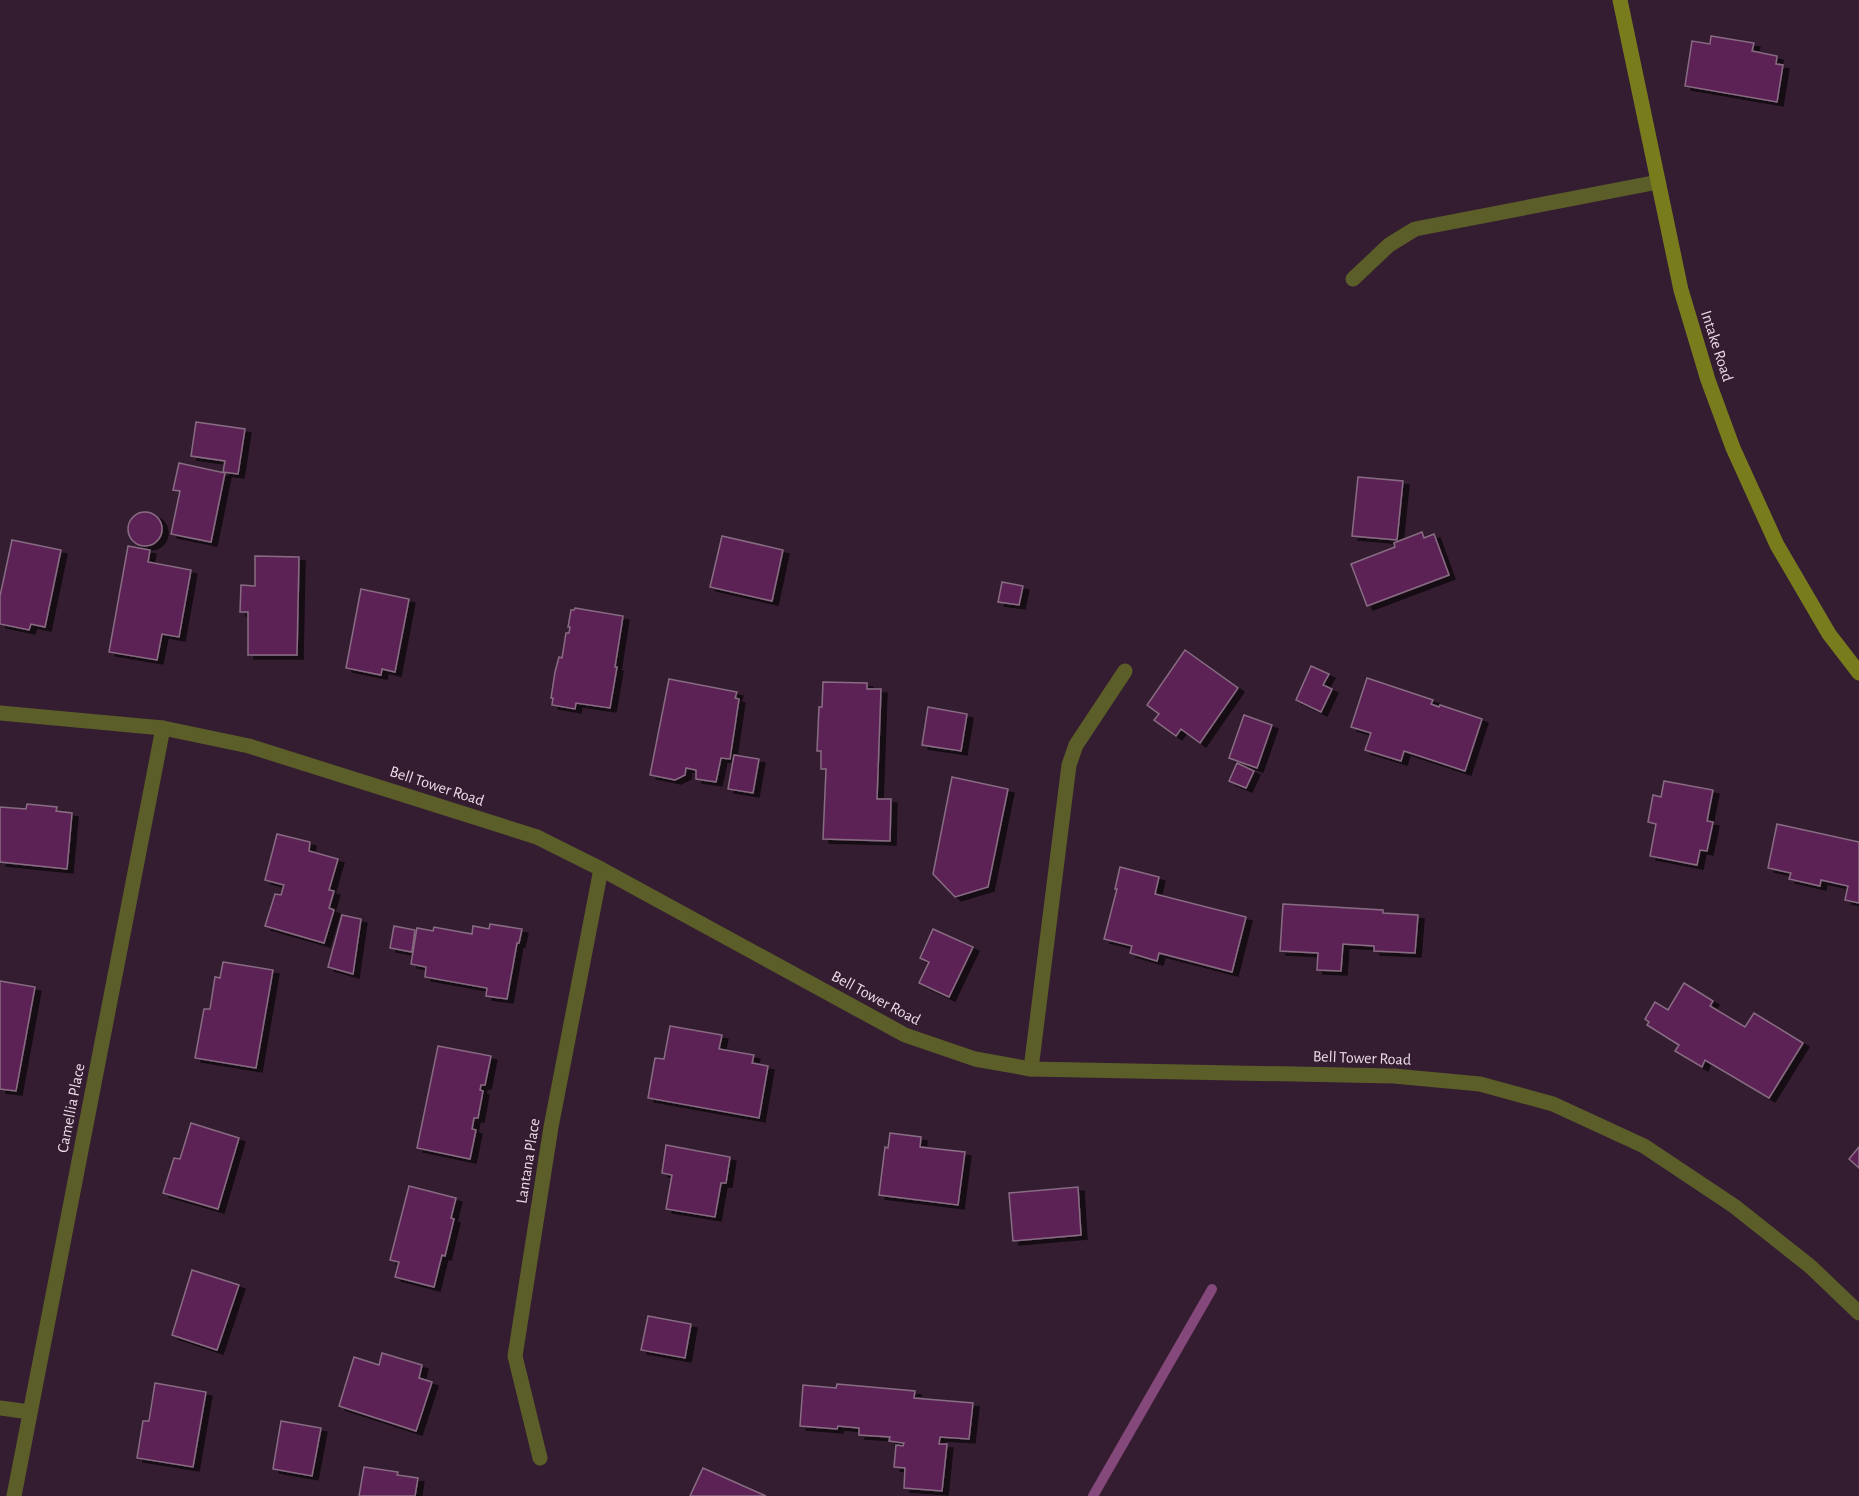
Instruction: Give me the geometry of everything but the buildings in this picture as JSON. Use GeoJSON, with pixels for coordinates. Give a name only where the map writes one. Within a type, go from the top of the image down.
{"type":"FeatureCollection","features":[{"type":"Feature","properties":{"kind":"street","name":"Intake Road"},"geometry":{"type":"LineString","coordinates":[[1620,0],[1681,290],[1708,380],[1733,448],[1777,545],[1829,634],[1859,673]]}},
{"type":"Feature","properties":{"kind":"street"},"geometry":{"type":"LineString","coordinates":[[1353,279],[1389,245],[1415,229],[1658,182]]}},
{"type":"Feature","properties":{"kind":"street"},"geometry":{"type":"LineString","coordinates":[[1031,1069],[1069,765],[1076,745],[1125,671]]}},
{"type":"Feature","properties":{"kind":"street","name":"Bell Tower Road"},"geometry":{"type":"LineString","coordinates":[[0,712],[163,728],[249,746],[526,833],[601,869],[905,1035],[975,1059],[1031,1069],[1394,1076],[1480,1084],[1552,1104],[1644,1146],[1734,1206],[1811,1267],[1859,1313]]}},
{"type":"Feature","properties":{"kind":"street","name":"Camellia Place"},"geometry":{"type":"LineString","coordinates":[[14,1496],[163,728]]}},
{"type":"Feature","properties":{"kind":"street","name":"Lantana Place"},"geometry":{"type":"LineString","coordinates":[[540,1458],[515,1356],[551,1127],[601,869]]}},
{"type":"Feature","properties":{"kind":"street"},"geometry":{"type":"LineString","coordinates":[[0,1408],[30,1412]]}},
{"type":"Feature","properties":{"kind":"waterway"},"geometry":{"type":"LineString","coordinates":[[1093,1496],[1212,1289]]}}]}
